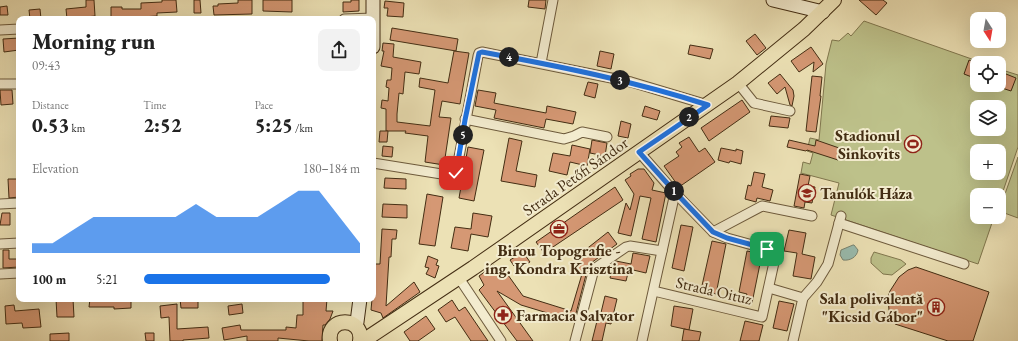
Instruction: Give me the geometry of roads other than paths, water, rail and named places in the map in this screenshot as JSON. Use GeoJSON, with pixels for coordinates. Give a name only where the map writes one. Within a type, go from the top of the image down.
{"type":"FeatureCollection","features":[{"type":"Feature","properties":{"kind":"main road"},"geometry":{"type":"LineString","coordinates":[[373,0],[374,16]]}},
{"type":"Feature","properties":{"kind":"main road"},"geometry":{"type":"LineString","coordinates":[[773,0],[823,12]]}},
{"type":"Feature","properties":{"kind":"main road","name":"Strada Petőfi Sándor"},"geometry":{"type":"LineString","coordinates":[[330,341],[330,332],[336,324],[356,332],[375,333],[459,278],[738,83],[791,40],[823,12],[834,0]]}},
{"type":"Feature","properties":{"kind":"main road"},"geometry":{"type":"LineString","coordinates":[[356,332],[359,305]]}},
{"type":"Feature","properties":{"kind":"street"},"geometry":{"type":"LineString","coordinates":[[541,63],[553,0]]}},
{"type":"Feature","properties":{"kind":"street"},"geometry":{"type":"LineString","coordinates":[[0,30],[16,29]]}},
{"type":"Feature","properties":{"kind":"street"},"geometry":{"type":"LineString","coordinates":[[376,163],[454,176],[456,173],[479,53],[482,52],[631,82],[708,105]]}},
{"type":"Feature","properties":{"kind":"street"},"geometry":{"type":"LineString","coordinates":[[738,83],[754,103],[790,111]]}},
{"type":"Feature","properties":{"kind":"street"},"geometry":{"type":"LineString","coordinates":[[0,84],[16,84]]}},
{"type":"Feature","properties":{"kind":"street"},"geometry":{"type":"LineString","coordinates":[[465,120],[564,139],[582,132],[607,137]]}},
{"type":"Feature","properties":{"kind":"street"},"geometry":{"type":"LineString","coordinates":[[639,152],[713,232],[727,238],[767,249],[773,253],[775,262],[769,288],[803,298]]}},
{"type":"Feature","properties":{"kind":"street","name":"Strada Oituz"},"geometry":{"type":"LineString","coordinates":[[642,341],[675,192]]}},
{"type":"Feature","properties":{"kind":"street"},"geometry":{"type":"LineString","coordinates":[[0,204],[16,203]]}},
{"type":"Feature","properties":{"kind":"street"},"geometry":{"type":"LineString","coordinates":[[713,232],[762,206],[812,216]]}},
{"type":"Feature","properties":{"kind":"street"},"geometry":{"type":"LineString","coordinates":[[793,341],[803,298],[817,282],[828,264],[840,220],[964,264]]}},
{"type":"Feature","properties":{"kind":"street"},"geometry":{"type":"LineString","coordinates":[[0,244],[16,243]]}},
{"type":"Feature","properties":{"kind":"street"},"geometry":{"type":"LineString","coordinates":[[575,341],[594,269],[626,247],[630,246],[662,251]]}},
{"type":"Feature","properties":{"kind":"street"},"geometry":{"type":"LineString","coordinates":[[0,274],[16,273]]}},
{"type":"Feature","properties":{"kind":"street"},"geometry":{"type":"LineString","coordinates":[[459,278],[501,341]]}},
{"type":"Feature","properties":{"kind":"street","name":"Strada Oituz"},"geometry":{"type":"LineString","coordinates":[[654,292],[762,317],[769,288]]}},
{"type":"Feature","properties":{"kind":"water"},"geometry":{"type":"Polygon","coordinates":[[[853,245],[858,250],[855,257],[843,260],[840,255],[841,250],[853,245]]]}},
{"type":"Feature","properties":{"kind":"place","name":"Stadionul Sinkovits"},"geometry":{"type":"Point","coordinates":[913,144]}},
{"type":"Feature","properties":{"kind":"place","name":"Tanulók Háza"},"geometry":{"type":"Point","coordinates":[807,193]}},
{"type":"Feature","properties":{"kind":"place","name":"Birou Topografie - ing. Kondra Krisztina"},"geometry":{"type":"Point","coordinates":[559,229]}},
{"type":"Feature","properties":{"kind":"place","name":"Sala polivalentă \"Kicsid Gábor\""},"geometry":{"type":"Point","coordinates":[936,307]}},
{"type":"Feature","properties":{"kind":"place","name":"Farmacia Salvator"},"geometry":{"type":"Point","coordinates":[503,315]}}]}
